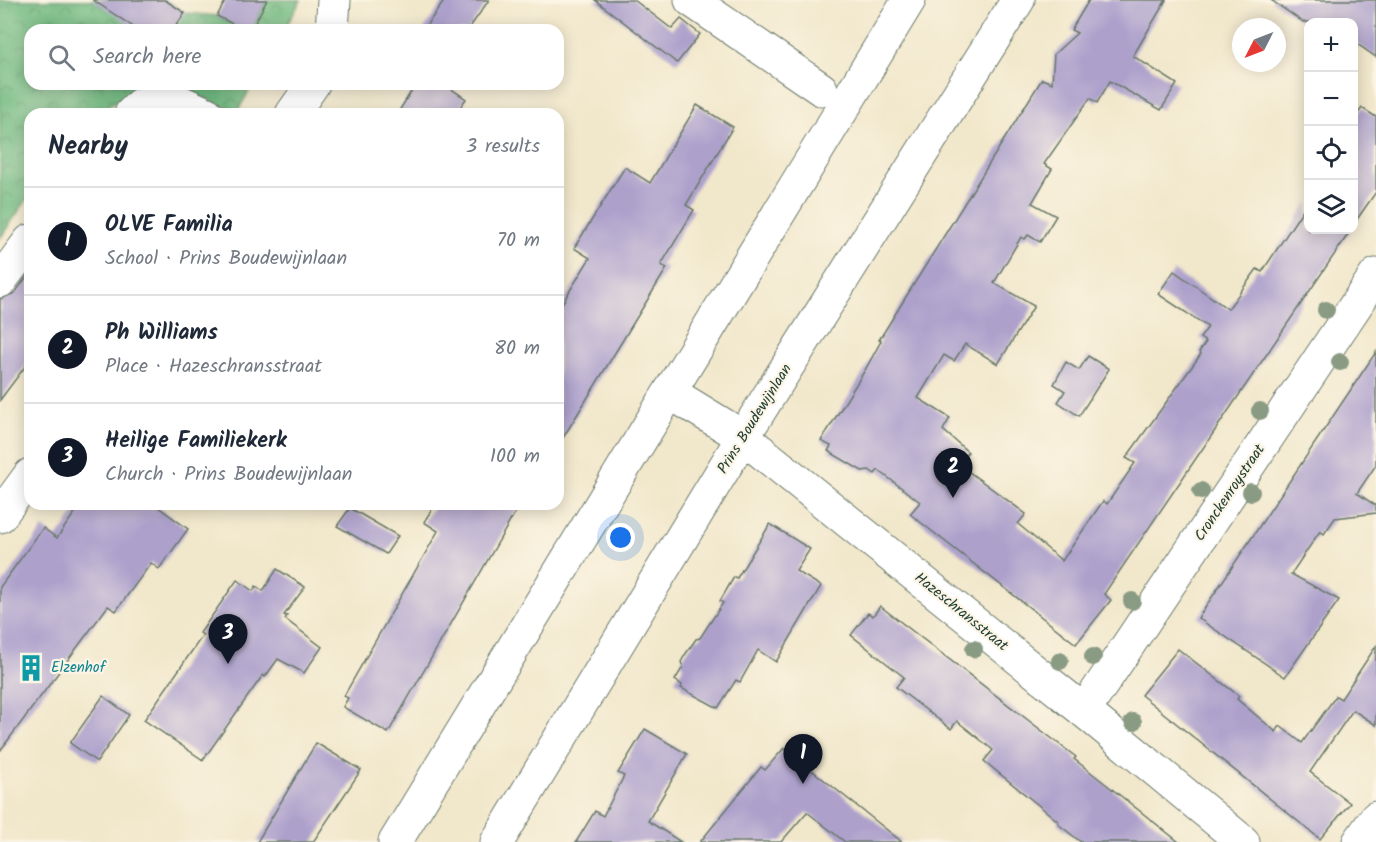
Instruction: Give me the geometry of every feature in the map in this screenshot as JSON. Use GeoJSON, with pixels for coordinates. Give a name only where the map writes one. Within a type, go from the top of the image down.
{"type":"FeatureCollection","features":[{"type":"Feature","properties":{"kind":"main road"},"geometry":{"type":"LineString","coordinates":[[332,24],[334,0]]}},
{"type":"Feature","properties":{"kind":"main road"},"geometry":{"type":"LineString","coordinates":[[692,0],[821,89]]}},
{"type":"Feature","properties":{"kind":"main road"},"geometry":{"type":"LineString","coordinates":[[396,842],[909,0]]}},
{"type":"Feature","properties":{"kind":"main road","name":"Prins Boudewijnlaan"},"geometry":{"type":"LineString","coordinates":[[497,842],[743,437],[1018,0]]}},
{"type":"Feature","properties":{"kind":"main road"},"geometry":{"type":"LineString","coordinates":[[296,108],[309,90]]}},
{"type":"Feature","properties":{"kind":"main road"},"geometry":{"type":"LineString","coordinates":[[137,108],[167,96],[194,108]]}},
{"type":"Feature","properties":{"kind":"main road"},"geometry":{"type":"LineString","coordinates":[[0,281],[24,249]]}},
{"type":"Feature","properties":{"kind":"main road","name":"Cronckenroystraat"},"geometry":{"type":"LineString","coordinates":[[1084,711],[1376,275]]}},
{"type":"Feature","properties":{"kind":"main road","name":"Hazeschransstraat"},"geometry":{"type":"LineString","coordinates":[[671,393],[743,437],[1243,842]]}},
{"type":"Feature","properties":{"kind":"main road"},"geometry":{"type":"LineString","coordinates":[[0,516],[24,483]]}},
{"type":"Feature","properties":{"kind":"main road"},"geometry":{"type":"LineString","coordinates":[[1359,842],[1376,818]]}},
{"type":"Feature","properties":{"kind":"green space"},"geometry":{"type":"Polygon","coordinates":[[[0,0],[165,0],[185,13],[217,16],[232,24],[24,24],[24,90],[132,90],[107,108],[24,108],[24,204],[0,238],[0,0]]]}},
{"type":"Feature","properties":{"kind":"green space"},"geometry":{"type":"Polygon","coordinates":[[[267,0],[301,0],[287,24],[254,24],[267,0]]]}},
{"type":"Feature","properties":{"kind":"green space"},"geometry":{"type":"Polygon","coordinates":[[[167,90],[250,90],[239,108],[228,108],[207,99],[167,90]]]}},
{"type":"Feature","properties":{"kind":"building"},"geometry":{"type":"Polygon","coordinates":[[[93,0],[165,0],[185,13],[177,24],[129,24],[93,0]]]}},
{"type":"Feature","properties":{"kind":"building"},"geometry":{"type":"Polygon","coordinates":[[[226,0],[267,0],[254,24],[232,24],[217,16],[226,0]]]}},
{"type":"Feature","properties":{"kind":"building"},"geometry":{"type":"Polygon","coordinates":[[[445,0],[489,0],[472,24],[427,24],[445,0]]]}},
{"type":"Feature","properties":{"kind":"building"},"geometry":{"type":"Polygon","coordinates":[[[595,0],[634,0],[672,29],[681,19],[700,34],[677,63],[595,0]]]}},
{"type":"Feature","properties":{"kind":"building"},"geometry":{"type":"Polygon","coordinates":[[[1089,0],[1166,0],[1133,56],[1177,84],[1161,110],[1110,81],[1097,103],[1090,98],[1044,164],[1052,169],[1032,203],[1056,216],[1040,242],[1028,235],[1025,239],[1021,237],[994,283],[1034,306],[998,364],[965,344],[954,361],[944,355],[918,398],[950,418],[943,430],[968,452],[957,463],[1026,514],[1018,524],[1062,561],[1103,501],[1107,504],[1135,463],[1126,458],[1201,354],[1199,352],[1206,342],[1200,338],[1208,327],[1158,294],[1174,271],[1228,309],[1257,269],[1262,272],[1304,208],[1304,234],[1348,234],[1104,594],[1111,600],[1076,644],[910,514],[920,502],[878,470],[875,474],[869,470],[862,471],[828,451],[831,446],[821,441],[865,370],[881,341],[879,340],[1042,79],[1052,83],[1054,54],[1077,33],[1071,30],[1089,0]]]}},
{"type":"Feature","properties":{"kind":"building"},"geometry":{"type":"Polygon","coordinates":[[[1271,0],[1376,0],[1376,57],[1358,44],[1358,18],[1304,18],[1303,22],[1271,0]]]}},
{"type":"Feature","properties":{"kind":"building"},"geometry":{"type":"Polygon","coordinates":[[[412,90],[453,90],[466,99],[459,108],[401,108],[412,90]]]}},
{"type":"Feature","properties":{"kind":"building"},"geometry":{"type":"Polygon","coordinates":[[[697,105],[733,127],[686,205],[694,210],[661,265],[667,268],[564,436],[564,300],[590,258],[574,248],[625,167],[650,183],[697,105]]]}},
{"type":"Feature","properties":{"kind":"building"},"geometry":{"type":"Polygon","coordinates":[[[1362,108],[1376,117],[1376,192],[1358,218],[1358,126],[1358,113],[1362,108]]]}},
{"type":"Feature","properties":{"kind":"building"},"geometry":{"type":"Polygon","coordinates":[[[24,280],[24,368],[0,400],[0,299],[15,293],[24,280]]]}},
{"type":"Feature","properties":{"kind":"building"},"geometry":{"type":"Polygon","coordinates":[[[1376,352],[1376,465],[1357,493],[1376,506],[1376,513],[1335,518],[1324,534],[1320,531],[1291,574],[1339,600],[1285,677],[1198,618],[1376,352]]]}},
{"type":"Feature","properties":{"kind":"building"},"geometry":{"type":"Polygon","coordinates":[[[1088,356],[1109,369],[1079,416],[1058,402],[1065,391],[1054,384],[1066,362],[1079,370],[1088,356]]]}},
{"type":"Feature","properties":{"kind":"building","name":"Elzenhof"},"geometry":{"type":"Polygon","coordinates":[[[77,510],[162,510],[188,529],[159,569],[151,563],[116,611],[108,606],[0,751],[0,587],[43,528],[57,538],[77,510]]]}},
{"type":"Feature","properties":{"kind":"building"},"geometry":{"type":"Polygon","coordinates":[[[349,510],[353,510],[398,536],[386,554],[337,526],[349,510]]]}},
{"type":"Feature","properties":{"kind":"building"},"geometry":{"type":"Polygon","coordinates":[[[431,510],[517,510],[388,733],[343,707],[348,698],[344,696],[438,531],[424,522],[431,510]]]}},
{"type":"Feature","properties":{"kind":"building"},"geometry":{"type":"Polygon","coordinates":[[[770,524],[810,549],[796,571],[821,586],[776,662],[758,650],[740,682],[736,680],[718,708],[681,688],[682,685],[675,680],[683,667],[681,662],[685,655],[696,639],[700,638],[723,603],[720,601],[734,577],[737,578],[770,524]]]}},
{"type":"Feature","properties":{"kind":"building"},"geometry":{"type":"Polygon","coordinates":[[[277,569],[305,587],[284,615],[287,616],[285,619],[322,647],[304,673],[278,659],[265,677],[263,675],[203,760],[144,720],[203,635],[200,633],[237,580],[253,591],[256,586],[263,591],[277,569]]]}},
{"type":"Feature","properties":{"kind":"building"},"geometry":{"type":"Polygon","coordinates":[[[880,606],[1076,757],[1074,759],[1179,842],[1081,842],[1058,824],[1058,821],[984,761],[993,750],[957,721],[951,729],[896,687],[904,677],[851,635],[868,613],[873,616],[880,606]]]}},
{"type":"Feature","properties":{"kind":"building"},"geometry":{"type":"Polygon","coordinates":[[[1376,646],[1376,725],[1353,710],[1310,772],[1350,803],[1320,839],[1141,695],[1178,649],[1239,696],[1237,699],[1276,732],[1280,726],[1302,743],[1336,696],[1341,699],[1376,646]]]}},
{"type":"Feature","properties":{"kind":"building"},"geometry":{"type":"Polygon","coordinates":[[[103,696],[129,715],[97,762],[70,743],[103,696]]]}},
{"type":"Feature","properties":{"kind":"building"},"geometry":{"type":"Polygon","coordinates":[[[645,729],[687,754],[648,821],[681,842],[576,842],[595,811],[603,816],[624,776],[618,773],[645,729]]]}},
{"type":"Feature","properties":{"kind":"building"},"geometry":{"type":"Polygon","coordinates":[[[316,743],[361,770],[313,842],[257,842],[316,743]]]}},
{"type":"Feature","properties":{"kind":"building"},"geometry":{"type":"Polygon","coordinates":[[[784,748],[902,842],[845,842],[807,812],[781,842],[700,842],[761,767],[765,770],[784,748]]]}},
{"type":"Feature","properties":{"kind":"place","name":"Ph Williams"},"geometry":{"type":"Point","coordinates":[953,498]}},
{"type":"Feature","properties":{"kind":"place","name":"Heilige Familiekerk"},"geometry":{"type":"Point","coordinates":[228,664]}},
{"type":"Feature","properties":{"kind":"place","name":"Elzenhof"},"geometry":{"type":"Point","coordinates":[31,668]}},
{"type":"Feature","properties":{"kind":"place","name":"OLVE Familia"},"geometry":{"type":"Point","coordinates":[803,784]}}]}
